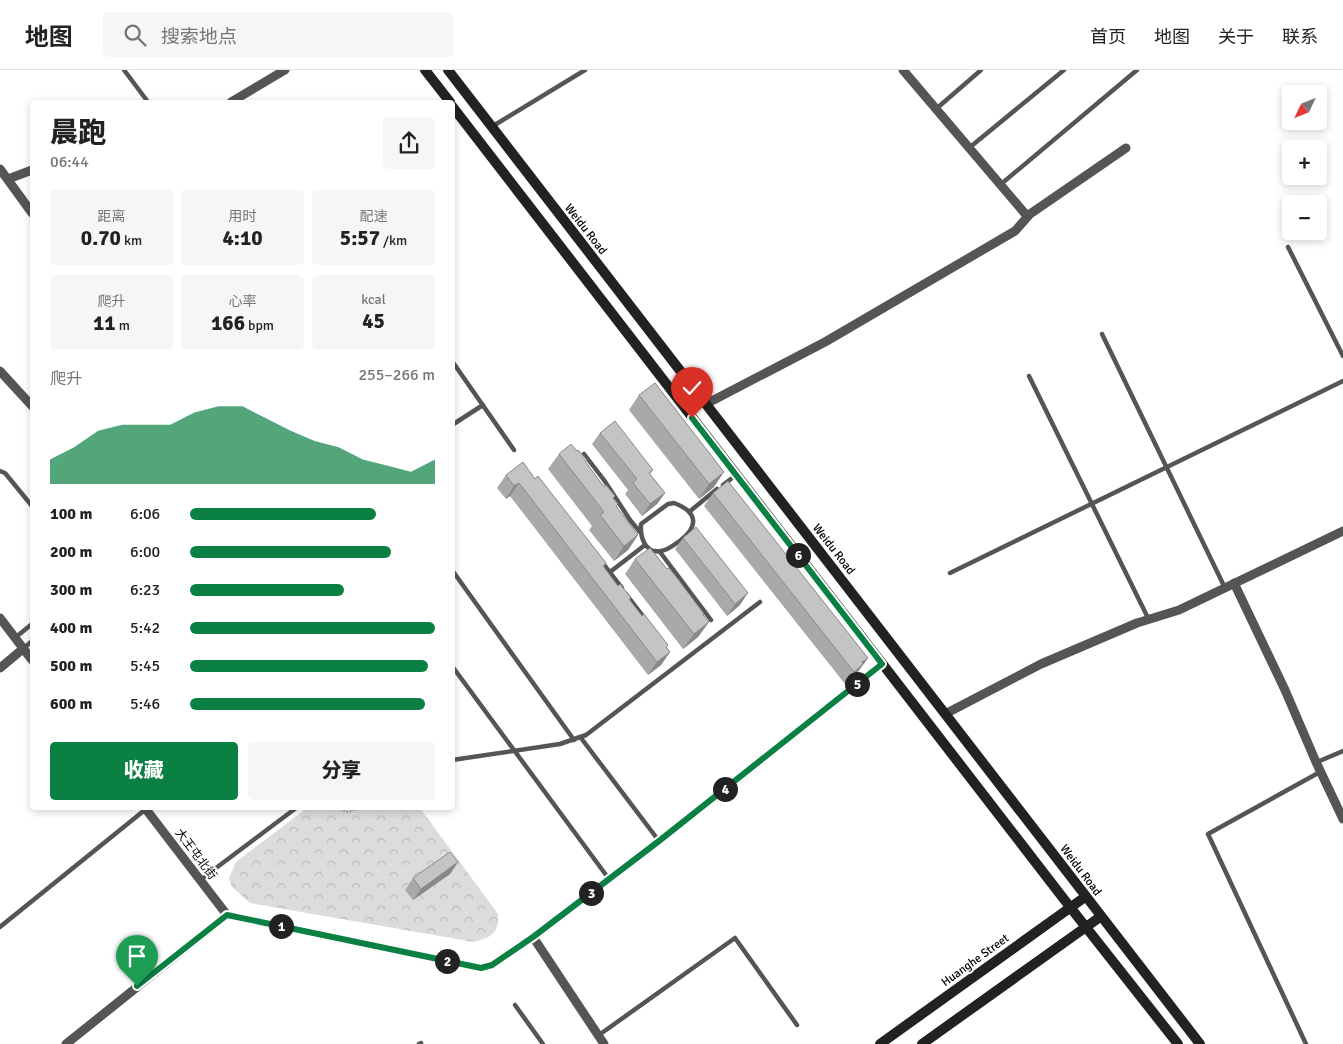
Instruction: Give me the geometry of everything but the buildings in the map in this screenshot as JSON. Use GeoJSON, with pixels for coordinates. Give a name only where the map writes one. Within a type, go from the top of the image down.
{"type":"FeatureCollection","features":[{"type":"Feature","properties":{"kind":"main road"},"geometry":{"type":"LineString","coordinates":[[425,70],[448,100]]}},
{"type":"Feature","properties":{"kind":"main road","name":"Weidu Road"},"geometry":{"type":"LineString","coordinates":[[448,70],[1100,917],[1200,1044]]}},
{"type":"Feature","properties":{"kind":"main road"},"geometry":{"type":"LineString","coordinates":[[455,110],[1070,907],[1178,1044]]}},
{"type":"Feature","properties":{"kind":"main road","name":"Huanghe Street"},"geometry":{"type":"LineString","coordinates":[[880,1044],[1086,897]]}},
{"type":"Feature","properties":{"kind":"main road"},"geometry":{"type":"LineString","coordinates":[[922,1044],[1100,917]]}},
{"type":"Feature","properties":{"kind":"street"},"geometry":{"type":"LineString","coordinates":[[233,100],[285,70]]}},
{"type":"Feature","properties":{"kind":"street"},"geometry":{"type":"LineString","coordinates":[[904,70],[1027,216]]}},
{"type":"Feature","properties":{"kind":"street"},"geometry":{"type":"LineString","coordinates":[[706,404],[834,337],[1015,231],[1027,216],[1126,148]]}},
{"type":"Feature","properties":{"kind":"street"},"geometry":{"type":"LineString","coordinates":[[0,169],[30,210]]}},
{"type":"Feature","properties":{"kind":"street"},"geometry":{"type":"LineString","coordinates":[[8,179],[30,171]]}},
{"type":"Feature","properties":{"kind":"street"},"geometry":{"type":"LineString","coordinates":[[0,371],[30,404]]}},
{"type":"Feature","properties":{"kind":"street"},"geometry":{"type":"LineString","coordinates":[[945,714],[1040,664],[1137,623],[1179,610],[1343,530]]}},
{"type":"Feature","properties":{"kind":"street"},"geometry":{"type":"LineString","coordinates":[[1234,583],[1286,690],[1320,772],[1343,819]]}},
{"type":"Feature","properties":{"kind":"street"},"geometry":{"type":"LineString","coordinates":[[0,618],[30,657]]}},
{"type":"Feature","properties":{"kind":"street"},"geometry":{"type":"LineString","coordinates":[[0,668],[24,648]]}},
{"type":"Feature","properties":{"kind":"street"},"geometry":{"type":"LineString","coordinates":[[66,1044],[227,915],[481,968],[492,965],[533,937],[610,879],[882,664]]}},
{"type":"Feature","properties":{"kind":"street","name":"大王屯北街"},"geometry":{"type":"LineString","coordinates":[[148,810],[227,915]]}},
{"type":"Feature","properties":{"kind":"street"},"geometry":{"type":"LineString","coordinates":[[533,937],[604,1044]]}},
{"type":"Feature","properties":{"kind":"lane"},"geometry":{"type":"LineString","coordinates":[[124,70],[146,100]]}},
{"type":"Feature","properties":{"kind":"lane"},"geometry":{"type":"LineString","coordinates":[[491,126],[585,70]]}},
{"type":"Feature","properties":{"kind":"lane"},"geometry":{"type":"LineString","coordinates":[[936,109],[981,70]]}},
{"type":"Feature","properties":{"kind":"lane"},"geometry":{"type":"LineString","coordinates":[[969,148],[1064,70]]}},
{"type":"Feature","properties":{"kind":"lane"},"geometry":{"type":"LineString","coordinates":[[1000,185],[1137,70]]}},
{"type":"Feature","properties":{"kind":"lane"},"geometry":{"type":"LineString","coordinates":[[1288,247],[1343,356]]}},
{"type":"Feature","properties":{"kind":"lane"},"geometry":{"type":"LineString","coordinates":[[1102,334],[1225,588]]}},
{"type":"Feature","properties":{"kind":"lane"},"geometry":{"type":"LineString","coordinates":[[455,366],[514,450]]}},
{"type":"Feature","properties":{"kind":"lane"},"geometry":{"type":"LineString","coordinates":[[1028,376],[1149,620]]}},
{"type":"Feature","properties":{"kind":"lane"},"geometry":{"type":"LineString","coordinates":[[950,573],[1343,381]]}},
{"type":"Feature","properties":{"kind":"lane"},"geometry":{"type":"LineString","coordinates":[[455,423],[483,405]]}},
{"type":"Feature","properties":{"kind":"lane"},"geometry":{"type":"LineString","coordinates":[[584,454],[640,532],[645,545],[650,550],[660,552],[670,549],[690,533],[694,527],[688,512],[682,506],[674,503],[668,504],[641,524],[640,532]]}},
{"type":"Feature","properties":{"kind":"lane"},"geometry":{"type":"LineString","coordinates":[[0,471],[5,472],[30,503]]}},
{"type":"Feature","properties":{"kind":"lane"},"geometry":{"type":"LineString","coordinates":[[688,512],[736,475]]}},
{"type":"Feature","properties":{"kind":"lane"},"geometry":{"type":"LineString","coordinates":[[610,572],[645,545]]}},
{"type":"Feature","properties":{"kind":"lane"},"geometry":{"type":"LineString","coordinates":[[660,552],[711,620]]}},
{"type":"Feature","properties":{"kind":"lane"},"geometry":{"type":"LineString","coordinates":[[598,557],[649,625]]}},
{"type":"Feature","properties":{"kind":"lane"},"geometry":{"type":"LineString","coordinates":[[455,574],[574,740]]}},
{"type":"Feature","properties":{"kind":"lane"},"geometry":{"type":"LineString","coordinates":[[455,760],[560,744],[581,738],[760,602]]}},
{"type":"Feature","properties":{"kind":"lane"},"geometry":{"type":"LineString","coordinates":[[16,638],[30,626]]}},
{"type":"Feature","properties":{"kind":"lane"},"geometry":{"type":"LineString","coordinates":[[24,648],[30,643]]}},
{"type":"Feature","properties":{"kind":"lane"},"geometry":{"type":"LineString","coordinates":[[455,670],[610,879]]}},
{"type":"Feature","properties":{"kind":"lane"},"geometry":{"type":"LineString","coordinates":[[581,738],[659,841]]}},
{"type":"Feature","properties":{"kind":"lane"},"geometry":{"type":"LineString","coordinates":[[1316,762],[1343,751]]}},
{"type":"Feature","properties":{"kind":"lane"},"geometry":{"type":"LineString","coordinates":[[1306,1044],[1208,834],[1320,772]]}},
{"type":"Feature","properties":{"kind":"lane"},"geometry":{"type":"LineString","coordinates":[[0,927],[144,810]]}},
{"type":"Feature","properties":{"kind":"lane"},"geometry":{"type":"LineString","coordinates":[[200,880],[293,810]]}},
{"type":"Feature","properties":{"kind":"lane"},"geometry":{"type":"LineString","coordinates":[[598,1036],[734,938],[797,1025]]}},
{"type":"Feature","properties":{"kind":"lane"},"geometry":{"type":"LineString","coordinates":[[515,1005],[543,1044]]}},
{"type":"Feature","properties":{"kind":"green space"},"geometry":{"type":"Polygon","coordinates":[[[304,810],[421,810],[498,914],[497,926],[493,934],[474,942],[250,903],[232,887],[229,878],[236,862],[304,810]]]}},
{"type":"Feature","properties":{"kind":"route"},"geometry":{"type":"LineString","coordinates":[[137,986],[227,915],[481,968],[492,965],[533,937],[659,841],[882,664],[692,418]]}}]}
